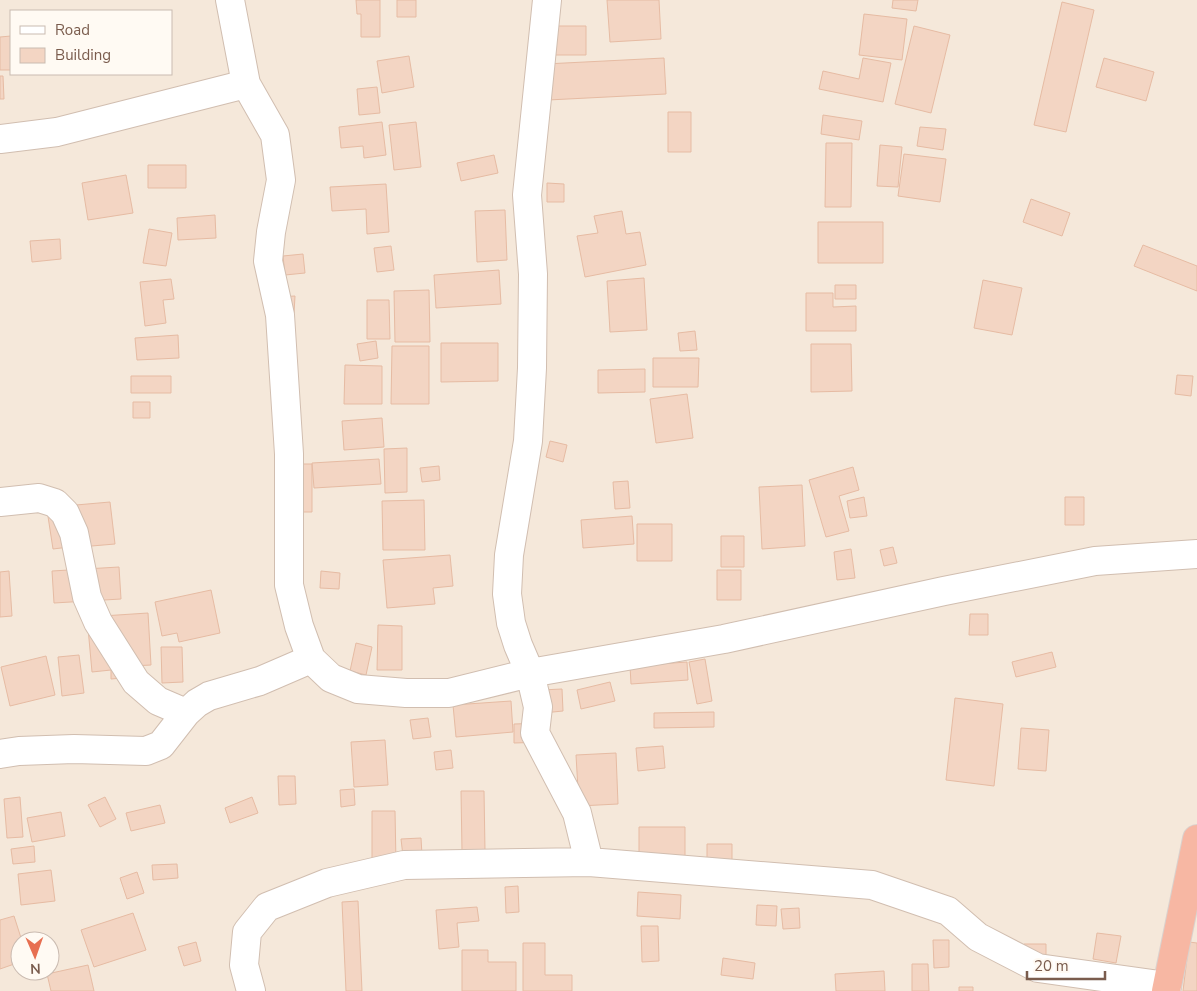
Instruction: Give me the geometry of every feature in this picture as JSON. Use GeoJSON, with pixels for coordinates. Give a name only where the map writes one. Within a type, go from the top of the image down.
{"type":"FeatureCollection","features":[{"type":"Feature","properties":{"kind":"highway"},"geometry":{"type":"LineString","coordinates":[[1167,988],[1197,839]]}},
{"type":"Feature","properties":{"kind":"street"},"geometry":{"type":"LineString","coordinates":[[230,0],[246,84],[275,135],[281,180],[271,232],[268,261],[280,315],[289,454],[289,585],[299,626],[311,659],[331,678],[358,689],[406,693],[449,693],[530,673],[724,639],[934,593],[1095,561],[1197,554]]}},
{"type":"Feature","properties":{"kind":"street"},"geometry":{"type":"LineString","coordinates":[[547,0],[528,195],[533,274],[532,368],[528,442],[509,555],[507,594],[511,623],[530,673],[538,707],[535,733],[577,813],[589,862]]}},
{"type":"Feature","properties":{"kind":"street"},"geometry":{"type":"LineString","coordinates":[[0,139],[57,132],[246,84]]}},
{"type":"Feature","properties":{"kind":"street"},"geometry":{"type":"LineString","coordinates":[[0,502],[39,498],[55,504],[65,513],[74,534],[87,597],[98,622],[136,682],[158,701],[186,713]]}},
{"type":"Feature","properties":{"kind":"street"},"geometry":{"type":"LineString","coordinates":[[0,754],[74,749],[146,751],[161,745],[196,703],[209,696],[260,680],[311,659]]}},
{"type":"Feature","properties":{"kind":"street"},"geometry":{"type":"LineString","coordinates":[[251,991],[244,965],[246,932],[267,907],[327,883],[404,865],[589,862],[872,886],[948,911],[978,937],[1038,968],[1167,988]]}},
{"type":"Feature","properties":{"kind":"shaded area"},"geometry":{"type":"Polygon","coordinates":[[[0,0],[1197,0],[1197,991],[0,991],[0,0]]]}},
{"type":"Feature","properties":{"kind":"building"},"geometry":{"type":"Polygon","coordinates":[[[356,0],[380,0],[380,37],[361,37],[361,14],[357,14],[356,0]]]}},
{"type":"Feature","properties":{"kind":"building"},"geometry":{"type":"Polygon","coordinates":[[[397,0],[416,0],[416,17],[397,17],[397,0]]]}},
{"type":"Feature","properties":{"kind":"building"},"geometry":{"type":"Polygon","coordinates":[[[607,0],[659,0],[661,39],[610,42],[607,0]]]}},
{"type":"Feature","properties":{"kind":"building"},"geometry":{"type":"Polygon","coordinates":[[[893,0],[918,0],[916,11],[892,8],[893,0]]]}},
{"type":"Feature","properties":{"kind":"building"},"geometry":{"type":"Polygon","coordinates":[[[1062,2],[1094,10],[1066,132],[1034,125],[1062,2]]]}},
{"type":"Feature","properties":{"kind":"building"},"geometry":{"type":"Polygon","coordinates":[[[864,14],[907,19],[902,60],[859,55],[864,14]]]}},
{"type":"Feature","properties":{"kind":"building"},"geometry":{"type":"Polygon","coordinates":[[[547,26],[586,26],[586,55],[547,55],[547,26]]]}},
{"type":"Feature","properties":{"kind":"building"},"geometry":{"type":"Polygon","coordinates":[[[914,26],[950,35],[931,113],[895,104],[914,26]]]}},
{"type":"Feature","properties":{"kind":"building"},"geometry":{"type":"Polygon","coordinates":[[[10,36],[10,70],[0,70],[0,37],[10,36]]]}},
{"type":"Feature","properties":{"kind":"building"},"geometry":{"type":"Polygon","coordinates":[[[409,56],[414,87],[382,93],[377,61],[409,56]]]}},
{"type":"Feature","properties":{"kind":"building"},"geometry":{"type":"Polygon","coordinates":[[[664,58],[666,94],[548,100],[545,64],[664,58]]]}},
{"type":"Feature","properties":{"kind":"building"},"geometry":{"type":"Polygon","coordinates":[[[863,58],[891,63],[883,102],[819,89],[823,71],[859,79],[863,58]]]}},
{"type":"Feature","properties":{"kind":"building"},"geometry":{"type":"Polygon","coordinates":[[[1104,58],[1154,72],[1146,101],[1096,87],[1104,58]]]}},
{"type":"Feature","properties":{"kind":"building"},"geometry":{"type":"Polygon","coordinates":[[[0,76],[3,76],[4,99],[0,99],[0,76]]]}},
{"type":"Feature","properties":{"kind":"building"},"geometry":{"type":"Polygon","coordinates":[[[377,87],[380,113],[359,115],[357,89],[377,87]]]}},
{"type":"Feature","properties":{"kind":"building"},"geometry":{"type":"Polygon","coordinates":[[[668,112],[691,112],[691,152],[668,152],[668,112]]]}},
{"type":"Feature","properties":{"kind":"building"},"geometry":{"type":"Polygon","coordinates":[[[823,115],[862,121],[859,140],[821,134],[823,115]]]}},
{"type":"Feature","properties":{"kind":"building"},"geometry":{"type":"Polygon","coordinates":[[[382,122],[386,155],[364,158],[363,146],[341,148],[339,127],[382,122]]]}},
{"type":"Feature","properties":{"kind":"building"},"geometry":{"type":"Polygon","coordinates":[[[416,122],[421,167],[394,170],[389,125],[416,122]]]}},
{"type":"Feature","properties":{"kind":"building"},"geometry":{"type":"Polygon","coordinates":[[[920,127],[946,129],[943,150],[917,146],[920,127]]]}},
{"type":"Feature","properties":{"kind":"building"},"geometry":{"type":"Polygon","coordinates":[[[826,143],[852,143],[851,207],[825,207],[826,143]]]}},
{"type":"Feature","properties":{"kind":"building"},"geometry":{"type":"Polygon","coordinates":[[[880,145],[902,147],[898,187],[877,186],[880,145]]]}},
{"type":"Feature","properties":{"kind":"building"},"geometry":{"type":"Polygon","coordinates":[[[904,154],[946,159],[940,202],[898,196],[904,154]]]}},
{"type":"Feature","properties":{"kind":"building"},"geometry":{"type":"Polygon","coordinates":[[[494,155],[498,173],[461,181],[457,163],[494,155]]]}},
{"type":"Feature","properties":{"kind":"building"},"geometry":{"type":"Polygon","coordinates":[[[148,165],[186,165],[186,188],[148,188],[148,165]]]}},
{"type":"Feature","properties":{"kind":"building"},"geometry":{"type":"Polygon","coordinates":[[[126,175],[133,213],[88,220],[82,183],[126,175]]]}},
{"type":"Feature","properties":{"kind":"building"},"geometry":{"type":"Polygon","coordinates":[[[547,183],[564,184],[564,202],[547,202],[547,183]]]}},
{"type":"Feature","properties":{"kind":"building"},"geometry":{"type":"Polygon","coordinates":[[[386,184],[389,232],[367,234],[366,209],[332,211],[330,187],[386,184]]]}},
{"type":"Feature","properties":{"kind":"building"},"geometry":{"type":"Polygon","coordinates":[[[1031,199],[1070,213],[1062,236],[1023,222],[1031,199]]]}},
{"type":"Feature","properties":{"kind":"building"},"geometry":{"type":"Polygon","coordinates":[[[505,210],[507,260],[477,262],[475,211],[505,210]]]}},
{"type":"Feature","properties":{"kind":"building"},"geometry":{"type":"Polygon","coordinates":[[[622,211],[626,234],[640,232],[646,265],[585,277],[577,236],[598,233],[594,216],[622,211]]]}},
{"type":"Feature","properties":{"kind":"building"},"geometry":{"type":"Polygon","coordinates":[[[215,215],[216,238],[178,240],[177,218],[215,215]]]}},
{"type":"Feature","properties":{"kind":"building"},"geometry":{"type":"Polygon","coordinates":[[[818,222],[883,222],[883,263],[818,263],[818,222]]]}},
{"type":"Feature","properties":{"kind":"building"},"geometry":{"type":"Polygon","coordinates":[[[149,229],[172,233],[166,266],[143,263],[149,229]]]}},
{"type":"Feature","properties":{"kind":"building"},"geometry":{"type":"Polygon","coordinates":[[[60,239],[61,259],[32,262],[30,241],[60,239]]]}},
{"type":"Feature","properties":{"kind":"building"},"geometry":{"type":"Polygon","coordinates":[[[1143,245],[1197,266],[1197,291],[1134,266],[1143,245]]]}},
{"type":"Feature","properties":{"kind":"building"},"geometry":{"type":"Polygon","coordinates":[[[391,246],[394,270],[377,272],[374,248],[391,246]]]}},
{"type":"Feature","properties":{"kind":"building"},"geometry":{"type":"Polygon","coordinates":[[[303,254],[305,273],[285,275],[283,256],[303,254]]]}},
{"type":"Feature","properties":{"kind":"building"},"geometry":{"type":"Polygon","coordinates":[[[499,270],[501,304],[436,308],[434,275],[499,270]]]}},
{"type":"Feature","properties":{"kind":"building"},"geometry":{"type":"Polygon","coordinates":[[[644,278],[647,330],[610,332],[607,281],[644,278]]]}},
{"type":"Feature","properties":{"kind":"building"},"geometry":{"type":"Polygon","coordinates":[[[171,279],[174,299],[163,300],[166,323],[145,326],[140,282],[171,279]]]}},
{"type":"Feature","properties":{"kind":"building"},"geometry":{"type":"Polygon","coordinates":[[[983,280],[1022,288],[1012,335],[974,328],[983,280]]]}},
{"type":"Feature","properties":{"kind":"building"},"geometry":{"type":"Polygon","coordinates":[[[835,285],[856,285],[856,299],[835,299],[835,285]]]}},
{"type":"Feature","properties":{"kind":"building"},"geometry":{"type":"Polygon","coordinates":[[[429,290],[430,342],[395,342],[394,291],[429,290]]]}},
{"type":"Feature","properties":{"kind":"building"},"geometry":{"type":"Polygon","coordinates":[[[806,293],[833,293],[833,307],[856,306],[856,331],[806,331],[806,293]]]}},
{"type":"Feature","properties":{"kind":"building"},"geometry":{"type":"Polygon","coordinates":[[[295,296],[294,313],[276,313],[277,297],[295,296]]]}},
{"type":"Feature","properties":{"kind":"building"},"geometry":{"type":"Polygon","coordinates":[[[367,300],[389,300],[390,339],[367,339],[367,300]]]}},
{"type":"Feature","properties":{"kind":"building"},"geometry":{"type":"Polygon","coordinates":[[[695,331],[697,350],[680,351],[678,333],[695,331]]]}},
{"type":"Feature","properties":{"kind":"building"},"geometry":{"type":"Polygon","coordinates":[[[178,335],[179,358],[137,360],[135,338],[178,335]]]}},
{"type":"Feature","properties":{"kind":"building"},"geometry":{"type":"Polygon","coordinates":[[[376,341],[378,358],[360,361],[357,344],[376,341]]]}},
{"type":"Feature","properties":{"kind":"building"},"geometry":{"type":"Polygon","coordinates":[[[441,343],[498,343],[498,381],[441,382],[441,343]]]}},
{"type":"Feature","properties":{"kind":"building"},"geometry":{"type":"Polygon","coordinates":[[[811,344],[851,344],[852,391],[811,392],[811,344]]]}},
{"type":"Feature","properties":{"kind":"building"},"geometry":{"type":"Polygon","coordinates":[[[392,346],[429,346],[429,404],[391,404],[392,346]]]}},
{"type":"Feature","properties":{"kind":"building"},"geometry":{"type":"Polygon","coordinates":[[[653,358],[699,358],[698,387],[653,387],[653,358]]]}},
{"type":"Feature","properties":{"kind":"building"},"geometry":{"type":"Polygon","coordinates":[[[345,365],[382,366],[382,404],[344,404],[345,365]]]}},
{"type":"Feature","properties":{"kind":"building"},"geometry":{"type":"Polygon","coordinates":[[[645,369],[645,392],[598,393],[598,370],[645,369]]]}},
{"type":"Feature","properties":{"kind":"building"},"geometry":{"type":"Polygon","coordinates":[[[1177,375],[1193,376],[1191,396],[1175,394],[1177,375]]]}},
{"type":"Feature","properties":{"kind":"building"},"geometry":{"type":"Polygon","coordinates":[[[131,376],[171,376],[171,393],[131,393],[131,376]]]}},
{"type":"Feature","properties":{"kind":"building"},"geometry":{"type":"Polygon","coordinates":[[[687,394],[693,438],[656,443],[650,399],[687,394]]]}},
{"type":"Feature","properties":{"kind":"building"},"geometry":{"type":"Polygon","coordinates":[[[133,402],[150,402],[150,418],[133,418],[133,402]]]}},
{"type":"Feature","properties":{"kind":"building"},"geometry":{"type":"Polygon","coordinates":[[[382,418],[384,447],[344,450],[342,421],[382,418]]]}},
{"type":"Feature","properties":{"kind":"building"},"geometry":{"type":"Polygon","coordinates":[[[550,441],[567,445],[563,462],[546,457],[550,441]]]}},
{"type":"Feature","properties":{"kind":"building"},"geometry":{"type":"Polygon","coordinates":[[[407,448],[407,492],[385,493],[384,449],[407,448]]]}},
{"type":"Feature","properties":{"kind":"building"},"geometry":{"type":"Polygon","coordinates":[[[379,459],[381,484],[314,488],[312,463],[379,459]]]}},
{"type":"Feature","properties":{"kind":"building"},"geometry":{"type":"Polygon","coordinates":[[[287,464],[312,464],[312,512],[287,512],[287,464]]]}},
{"type":"Feature","properties":{"kind":"building"},"geometry":{"type":"Polygon","coordinates":[[[439,466],[440,480],[422,482],[420,468],[439,466]]]}},
{"type":"Feature","properties":{"kind":"building"},"geometry":{"type":"Polygon","coordinates":[[[853,467],[859,490],[839,496],[849,531],[826,537],[809,480],[853,467]]]}},
{"type":"Feature","properties":{"kind":"building"},"geometry":{"type":"Polygon","coordinates":[[[628,481],[630,508],[615,509],[613,482],[628,481]]]}},
{"type":"Feature","properties":{"kind":"building"},"geometry":{"type":"Polygon","coordinates":[[[802,485],[805,546],[762,549],[759,487],[802,485]]]}},
{"type":"Feature","properties":{"kind":"building"},"geometry":{"type":"Polygon","coordinates":[[[864,497],[867,516],[850,518],[847,501],[864,497]]]}},
{"type":"Feature","properties":{"kind":"building"},"geometry":{"type":"Polygon","coordinates":[[[1065,497],[1084,497],[1084,525],[1065,525],[1065,497]]]}},
{"type":"Feature","properties":{"kind":"building"},"geometry":{"type":"Polygon","coordinates":[[[424,500],[425,550],[383,550],[382,501],[424,500]]]}},
{"type":"Feature","properties":{"kind":"building"},"geometry":{"type":"Polygon","coordinates":[[[110,502],[115,544],[80,547],[76,505],[110,502]]]}},
{"type":"Feature","properties":{"kind":"building"},"geometry":{"type":"Polygon","coordinates":[[[63,507],[69,547],[53,549],[47,510],[63,507]]]}},
{"type":"Feature","properties":{"kind":"building"},"geometry":{"type":"Polygon","coordinates":[[[632,516],[634,544],[583,548],[581,520],[632,516]]]}},
{"type":"Feature","properties":{"kind":"building"},"geometry":{"type":"Polygon","coordinates":[[[637,524],[672,524],[672,561],[637,561],[637,524]]]}},
{"type":"Feature","properties":{"kind":"building"},"geometry":{"type":"Polygon","coordinates":[[[721,536],[744,536],[744,567],[721,567],[721,536]]]}},
{"type":"Feature","properties":{"kind":"building"},"geometry":{"type":"Polygon","coordinates":[[[893,547],[897,563],[884,566],[880,550],[893,547]]]}},
{"type":"Feature","properties":{"kind":"building"},"geometry":{"type":"Polygon","coordinates":[[[851,549],[855,578],[837,580],[834,552],[851,549]]]}},
{"type":"Feature","properties":{"kind":"building"},"geometry":{"type":"Polygon","coordinates":[[[450,555],[453,586],[433,588],[435,604],[387,608],[383,560],[450,555]]]}},
{"type":"Feature","properties":{"kind":"building"},"geometry":{"type":"Polygon","coordinates":[[[119,567],[121,599],[54,603],[52,571],[119,567]]]}},
{"type":"Feature","properties":{"kind":"building"},"geometry":{"type":"Polygon","coordinates":[[[717,570],[741,570],[741,600],[717,600],[717,570]]]}},
{"type":"Feature","properties":{"kind":"building"},"geometry":{"type":"Polygon","coordinates":[[[9,571],[12,616],[0,617],[0,572],[9,571]]]}},
{"type":"Feature","properties":{"kind":"building"},"geometry":{"type":"Polygon","coordinates":[[[321,571],[340,573],[339,589],[320,588],[321,571]]]}},
{"type":"Feature","properties":{"kind":"building"},"geometry":{"type":"Polygon","coordinates":[[[211,590],[220,633],[179,642],[177,633],[162,636],[155,602],[211,590]]]}},
{"type":"Feature","properties":{"kind":"building"},"geometry":{"type":"Polygon","coordinates":[[[148,613],[151,665],[132,666],[133,677],[111,679],[111,670],[92,672],[87,617],[148,613]]]}},
{"type":"Feature","properties":{"kind":"building"},"geometry":{"type":"Polygon","coordinates":[[[970,614],[988,614],[988,635],[969,635],[970,614]]]}},
{"type":"Feature","properties":{"kind":"building"},"geometry":{"type":"Polygon","coordinates":[[[378,625],[402,626],[402,670],[377,670],[378,625]]]}},
{"type":"Feature","properties":{"kind":"building"},"geometry":{"type":"Polygon","coordinates":[[[356,643],[372,647],[366,675],[350,671],[356,643]]]}},
{"type":"Feature","properties":{"kind":"building"},"geometry":{"type":"Polygon","coordinates":[[[161,647],[182,647],[183,682],[162,683],[161,647]]]}},
{"type":"Feature","properties":{"kind":"building"},"geometry":{"type":"Polygon","coordinates":[[[1052,652],[1056,667],[1016,677],[1012,662],[1052,652]]]}},
{"type":"Feature","properties":{"kind":"building"},"geometry":{"type":"Polygon","coordinates":[[[79,655],[84,693],[62,696],[58,657],[79,655]]]}},
{"type":"Feature","properties":{"kind":"building"},"geometry":{"type":"Polygon","coordinates":[[[46,656],[55,695],[10,706],[1,667],[46,656]]]}},
{"type":"Feature","properties":{"kind":"building"},"geometry":{"type":"Polygon","coordinates":[[[705,659],[712,701],[697,704],[689,662],[705,659]]]}},
{"type":"Feature","properties":{"kind":"building"},"geometry":{"type":"Polygon","coordinates":[[[687,662],[688,680],[631,684],[630,666],[687,662]]]}},
{"type":"Feature","properties":{"kind":"building"},"geometry":{"type":"Polygon","coordinates":[[[610,682],[615,701],[581,709],[577,690],[610,682]]]}},
{"type":"Feature","properties":{"kind":"building"},"geometry":{"type":"Polygon","coordinates":[[[562,689],[563,711],[543,713],[541,690],[562,689]]]}},
{"type":"Feature","properties":{"kind":"building"},"geometry":{"type":"Polygon","coordinates":[[[955,698],[1003,704],[994,786],[946,780],[955,698]]]}},
{"type":"Feature","properties":{"kind":"building"},"geometry":{"type":"Polygon","coordinates":[[[511,701],[513,732],[456,737],[453,705],[511,701]]]}},
{"type":"Feature","properties":{"kind":"building"},"geometry":{"type":"Polygon","coordinates":[[[714,712],[714,727],[654,728],[654,713],[714,712]]]}},
{"type":"Feature","properties":{"kind":"building"},"geometry":{"type":"Polygon","coordinates":[[[428,718],[431,737],[413,739],[410,720],[428,718]]]}},
{"type":"Feature","properties":{"kind":"building"},"geometry":{"type":"Polygon","coordinates":[[[546,723],[546,742],[514,743],[514,724],[546,723]]]}},
{"type":"Feature","properties":{"kind":"building"},"geometry":{"type":"Polygon","coordinates":[[[1021,728],[1049,730],[1046,771],[1018,769],[1021,728]]]}},
{"type":"Feature","properties":{"kind":"building"},"geometry":{"type":"Polygon","coordinates":[[[385,740],[388,785],[354,787],[351,742],[385,740]]]}},
{"type":"Feature","properties":{"kind":"building"},"geometry":{"type":"Polygon","coordinates":[[[663,746],[665,768],[638,771],[636,748],[663,746]]]}},
{"type":"Feature","properties":{"kind":"building"},"geometry":{"type":"Polygon","coordinates":[[[451,750],[453,768],[436,770],[434,752],[451,750]]]}},
{"type":"Feature","properties":{"kind":"building"},"geometry":{"type":"Polygon","coordinates":[[[616,753],[618,804],[579,806],[576,755],[616,753]]]}},
{"type":"Feature","properties":{"kind":"building"},"geometry":{"type":"Polygon","coordinates":[[[278,776],[295,776],[296,804],[279,805],[278,776]]]}},
{"type":"Feature","properties":{"kind":"building"},"geometry":{"type":"Polygon","coordinates":[[[354,789],[355,805],[341,807],[340,790],[354,789]]]}},
{"type":"Feature","properties":{"kind":"building"},"geometry":{"type":"Polygon","coordinates":[[[461,791],[484,791],[485,851],[462,851],[461,791]]]}},
{"type":"Feature","properties":{"kind":"building"},"geometry":{"type":"Polygon","coordinates":[[[20,797],[23,837],[7,838],[4,799],[20,797]]]}},
{"type":"Feature","properties":{"kind":"building"},"geometry":{"type":"Polygon","coordinates":[[[105,797],[116,819],[100,827],[88,805],[105,797]]]}},
{"type":"Feature","properties":{"kind":"building"},"geometry":{"type":"Polygon","coordinates":[[[252,797],[258,813],[230,823],[225,808],[252,797]]]}},
{"type":"Feature","properties":{"kind":"building"},"geometry":{"type":"Polygon","coordinates":[[[160,805],[165,823],[131,831],[126,813],[160,805]]]}},
{"type":"Feature","properties":{"kind":"building"},"geometry":{"type":"Polygon","coordinates":[[[372,811],[395,811],[396,863],[372,864],[372,811]]]}},
{"type":"Feature","properties":{"kind":"building"},"geometry":{"type":"Polygon","coordinates":[[[61,812],[65,836],[32,842],[27,818],[61,812]]]}},
{"type":"Feature","properties":{"kind":"building"},"geometry":{"type":"Polygon","coordinates":[[[639,827],[685,827],[685,860],[639,860],[639,827]]]}},
{"type":"Feature","properties":{"kind":"building"},"geometry":{"type":"Polygon","coordinates":[[[421,838],[422,855],[403,856],[401,839],[421,838]]]}},
{"type":"Feature","properties":{"kind":"building"},"geometry":{"type":"Polygon","coordinates":[[[707,844],[732,844],[732,863],[707,863],[707,844]]]}},
{"type":"Feature","properties":{"kind":"building"},"geometry":{"type":"Polygon","coordinates":[[[34,846],[35,862],[13,864],[11,849],[34,846]]]}},
{"type":"Feature","properties":{"kind":"building"},"geometry":{"type":"Polygon","coordinates":[[[177,864],[178,878],[153,880],[152,865],[177,864]]]}},
{"type":"Feature","properties":{"kind":"building"},"geometry":{"type":"Polygon","coordinates":[[[51,870],[55,901],[21,905],[18,874],[51,870]]]}},
{"type":"Feature","properties":{"kind":"building"},"geometry":{"type":"Polygon","coordinates":[[[137,872],[144,893],[127,899],[120,878],[137,872]]]}},
{"type":"Feature","properties":{"kind":"building"},"geometry":{"type":"Polygon","coordinates":[[[518,886],[519,912],[506,913],[505,887],[518,886]]]}},
{"type":"Feature","properties":{"kind":"building"},"geometry":{"type":"Polygon","coordinates":[[[638,892],[681,895],[680,919],[637,916],[638,892]]]}},
{"type":"Feature","properties":{"kind":"building"},"geometry":{"type":"Polygon","coordinates":[[[358,901],[362,991],[346,991],[342,902],[358,901]]]}},
{"type":"Feature","properties":{"kind":"building"},"geometry":{"type":"Polygon","coordinates":[[[757,905],[777,906],[776,926],[756,925],[757,905]]]}},
{"type":"Feature","properties":{"kind":"building"},"geometry":{"type":"Polygon","coordinates":[[[477,907],[479,921],[457,923],[459,947],[439,949],[436,910],[477,907]]]}},
{"type":"Feature","properties":{"kind":"building"},"geometry":{"type":"Polygon","coordinates":[[[799,908],[800,928],[783,929],[781,909],[799,908]]]}},
{"type":"Feature","properties":{"kind":"building"},"geometry":{"type":"Polygon","coordinates":[[[133,913],[146,950],[94,967],[81,930],[133,913]]]}},
{"type":"Feature","properties":{"kind":"building"},"geometry":{"type":"Polygon","coordinates":[[[14,916],[19,931],[10,931],[10,966],[0,969],[0,920],[14,916]]]}},
{"type":"Feature","properties":{"kind":"building"},"geometry":{"type":"Polygon","coordinates":[[[641,926],[658,926],[659,961],[642,962],[641,926]]]}},
{"type":"Feature","properties":{"kind":"building"},"geometry":{"type":"Polygon","coordinates":[[[1097,933],[1121,936],[1116,963],[1093,959],[1097,933]]]}},
{"type":"Feature","properties":{"kind":"building"},"geometry":{"type":"Polygon","coordinates":[[[933,940],[949,940],[949,967],[934,968],[933,940]]]}},
{"type":"Feature","properties":{"kind":"building"},"geometry":{"type":"Polygon","coordinates":[[[196,942],[201,961],[184,966],[178,947],[196,942]]]}},
{"type":"Feature","properties":{"kind":"building"},"geometry":{"type":"Polygon","coordinates":[[[1189,942],[1197,943],[1197,991],[1183,991],[1189,942]]]}},
{"type":"Feature","properties":{"kind":"building"},"geometry":{"type":"Polygon","coordinates":[[[523,943],[545,943],[545,975],[572,975],[572,991],[523,991],[523,943]]]}},
{"type":"Feature","properties":{"kind":"building"},"geometry":{"type":"Polygon","coordinates":[[[1024,944],[1046,944],[1046,962],[1024,962],[1024,944]]]}},
{"type":"Feature","properties":{"kind":"building"},"geometry":{"type":"Polygon","coordinates":[[[462,950],[488,950],[488,962],[516,962],[516,991],[462,991],[462,950]]]}},
{"type":"Feature","properties":{"kind":"building"},"geometry":{"type":"Polygon","coordinates":[[[723,958],[755,963],[753,979],[721,975],[723,958]]]}},
{"type":"Feature","properties":{"kind":"building"},"geometry":{"type":"Polygon","coordinates":[[[912,964],[928,964],[929,991],[912,991],[912,964]]]}},
{"type":"Feature","properties":{"kind":"building"},"geometry":{"type":"Polygon","coordinates":[[[88,965],[94,991],[51,991],[49,981],[60,981],[60,971],[88,965]]]}},
{"type":"Feature","properties":{"kind":"building"},"geometry":{"type":"Polygon","coordinates":[[[884,971],[885,991],[836,991],[835,974],[884,971]]]}},
{"type":"Feature","properties":{"kind":"building"},"geometry":{"type":"Polygon","coordinates":[[[959,987],[973,987],[973,991],[959,991],[959,987]]]}}]}
